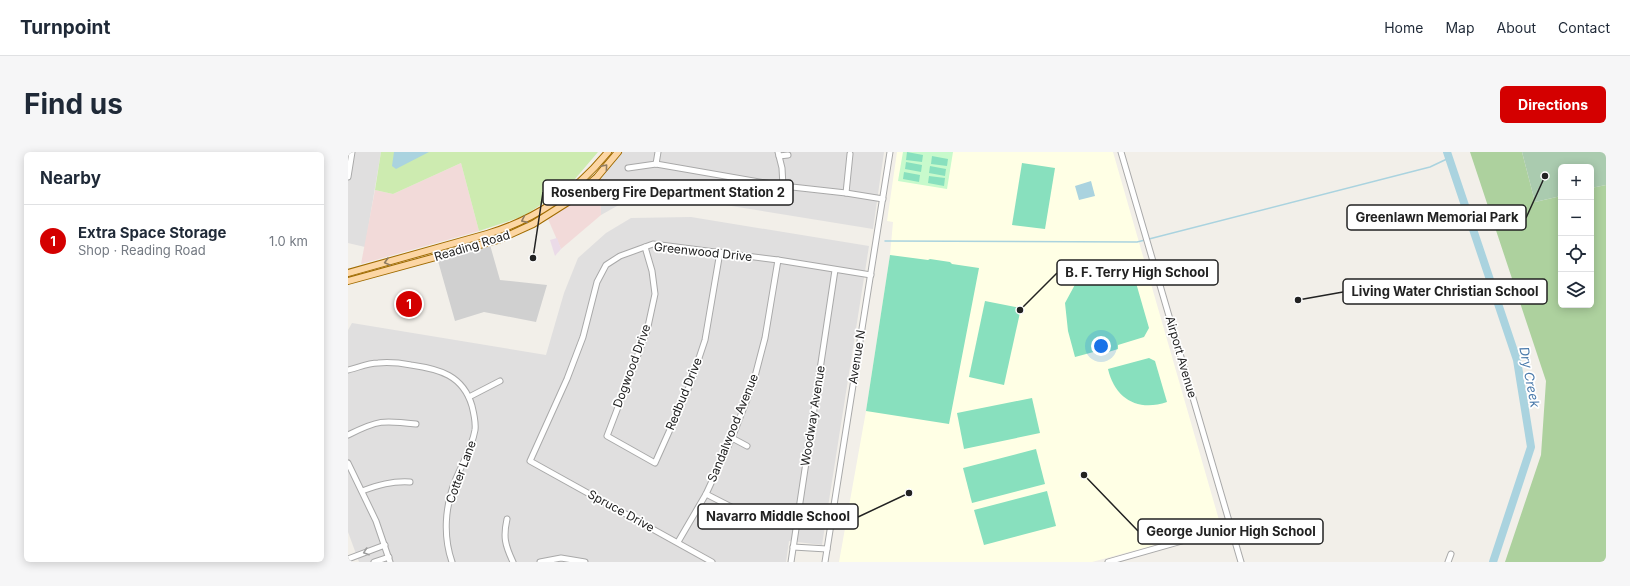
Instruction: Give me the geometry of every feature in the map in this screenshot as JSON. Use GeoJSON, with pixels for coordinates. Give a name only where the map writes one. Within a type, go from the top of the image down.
{"type":"FeatureCollection","features":[{"type":"Feature","properties":{"kind":"main road","name":"Reading Road"},"geometry":{"type":"LineString","coordinates":[[348,273],[468,240],[507,228],[530,218],[550,206],[577,185],[594,169],[608,152]]}},
{"type":"Feature","properties":{"kind":"main road","name":"Reading Road"},"geometry":{"type":"LineString","coordinates":[[348,281],[498,240],[533,224],[571,200],[597,177],[618,152]]}},
{"type":"Feature","properties":{"kind":"main road"},"geometry":{"type":"LineString","coordinates":[[468,240],[470,248]]}},
{"type":"Feature","properties":{"kind":"main road"},"geometry":{"type":"LineString","coordinates":[[400,258],[402,267]]}},
{"type":"Feature","properties":{"kind":"street"},"geometry":{"type":"LineString","coordinates":[[348,177],[352,152]]}},
{"type":"Feature","properties":{"kind":"street"},"geometry":{"type":"LineString","coordinates":[[656,164],[658,152]]}},
{"type":"Feature","properties":{"kind":"street","name":"Avenue N"},"geometry":{"type":"LineString","coordinates":[[825,562],[890,152]]}},
{"type":"Feature","properties":{"kind":"street","name":"Airport Avenue"},"geometry":{"type":"LineString","coordinates":[[1121,152],[1241,562]]}},
{"type":"Feature","properties":{"kind":"street"},"geometry":{"type":"LineString","coordinates":[[782,186],[782,168],[779,154],[788,154]]}},
{"type":"Feature","properties":{"kind":"street"},"geometry":{"type":"LineString","coordinates":[[846,193],[850,154]]}},
{"type":"Feature","properties":{"kind":"street"},"geometry":{"type":"LineString","coordinates":[[628,168],[656,164],[782,186],[846,193],[883,199]]}},
{"type":"Feature","properties":{"kind":"street","name":"Greenwood Drive"},"geometry":{"type":"LineString","coordinates":[[530,462],[567,379],[583,337],[597,282],[606,265],[620,256],[646,248],[653,244],[778,260],[871,275]]}},
{"type":"Feature","properties":{"kind":"street","name":"Dogwood Drive"},"geometry":{"type":"LineString","coordinates":[[646,248],[652,271],[654,294],[647,331],[607,436],[655,463]]}},
{"type":"Feature","properties":{"kind":"street","name":"Redbud Drive"},"geometry":{"type":"LineString","coordinates":[[655,463],[690,385],[705,340],[720,252]]}},
{"type":"Feature","properties":{"kind":"street","name":"Sandalwood Avenue"},"geometry":{"type":"LineString","coordinates":[[678,542],[706,494],[732,438],[753,384],[763,346],[778,260]]}},
{"type":"Feature","properties":{"kind":"street","name":"Woodway Avenue"},"geometry":{"type":"LineString","coordinates":[[791,562],[835,270]]}},
{"type":"Feature","properties":{"kind":"street","name":"Cotter Lane"},"geometry":{"type":"LineString","coordinates":[[348,370],[376,363],[391,362],[431,368],[452,377],[469,397],[475,417],[475,429],[472,443],[455,482],[447,510],[447,540],[452,562]]}},
{"type":"Feature","properties":{"kind":"street"},"geometry":{"type":"LineString","coordinates":[[469,397],[500,381]]}},
{"type":"Feature","properties":{"kind":"street"},"geometry":{"type":"LineString","coordinates":[[348,435],[367,426],[385,421],[416,424]]}},
{"type":"Feature","properties":{"kind":"street"},"geometry":{"type":"LineString","coordinates":[[732,438],[747,446]]}},
{"type":"Feature","properties":{"kind":"street","name":"Spruce Drive"},"geometry":{"type":"LineString","coordinates":[[530,462],[712,562]]}},
{"type":"Feature","properties":{"kind":"street"},"geometry":{"type":"LineString","coordinates":[[348,463],[376,521],[389,560],[374,562]]}},
{"type":"Feature","properties":{"kind":"street"},"geometry":{"type":"LineString","coordinates":[[362,491],[378,485],[410,482]]}},
{"type":"Feature","properties":{"kind":"street"},"geometry":{"type":"LineString","coordinates":[[706,494],[751,518]]}},
{"type":"Feature","properties":{"kind":"street"},"geometry":{"type":"LineString","coordinates":[[507,519],[505,541],[506,548],[513,562]]}},
{"type":"Feature","properties":{"kind":"street"},"geometry":{"type":"LineString","coordinates":[[1108,562],[1231,527]]}},
{"type":"Feature","properties":{"kind":"street"},"geometry":{"type":"LineString","coordinates":[[350,562],[348,558],[384,546]]}},
{"type":"Feature","properties":{"kind":"street"},"geometry":{"type":"LineString","coordinates":[[793,547],[827,549]]}},
{"type":"Feature","properties":{"kind":"street"},"geometry":{"type":"LineString","coordinates":[[1448,562],[1451,554]]}},
{"type":"Feature","properties":{"kind":"street"},"geometry":{"type":"LineString","coordinates":[[540,562],[561,558],[585,562]]}},
{"type":"Feature","properties":{"kind":"shaded area"},"geometry":{"type":"Polygon","coordinates":[[[348,152],[381,152],[365,247],[348,243],[348,152]]]}},
{"type":"Feature","properties":{"kind":"shaded area"},"geometry":{"type":"Polygon","coordinates":[[[620,152],[884,152],[873,229],[682,198],[633,197],[601,215],[600,179],[620,152]]]}},
{"type":"Feature","properties":{"kind":"shaded area"},"geometry":{"type":"Polygon","coordinates":[[[897,152],[1113,152],[1221,527],[1092,562],[839,562],[866,411],[890,255],[893,222],[887,221],[897,152]]]}},
{"type":"Feature","properties":{"kind":"shaded area"},"geometry":{"type":"Polygon","coordinates":[[[1522,152],[1606,152],[1606,185],[1594,187],[1594,164],[1558,164],[1558,197],[1535,202],[1522,152]]]}},
{"type":"Feature","properties":{"kind":"shaded area"},"geometry":{"type":"Polygon","coordinates":[[[461,163],[479,231],[361,264],[375,190],[393,194],[461,163]]]}},
{"type":"Feature","properties":{"kind":"shaded area"},"geometry":{"type":"Polygon","coordinates":[[[600,179],[601,215],[561,249],[548,219],[600,179]]]}},
{"type":"Feature","properties":{"kind":"shaded area"},"geometry":{"type":"Polygon","coordinates":[[[691,217],[869,246],[822,545],[789,541],[786,562],[359,562],[348,532],[348,330],[352,323],[546,355],[564,293],[578,258],[606,233],[631,218],[691,217]]]}},
{"type":"Feature","properties":{"kind":"shaded area"},"geometry":{"type":"Polygon","coordinates":[[[557,238],[561,249],[555,256],[550,240],[557,238]]]}},
{"type":"Feature","properties":{"kind":"shaded area"},"geometry":{"type":"Polygon","coordinates":[[[490,245],[500,280],[547,285],[536,322],[484,312],[455,321],[438,261],[490,245]]]}},
{"type":"Feature","properties":{"kind":"green space"},"geometry":{"type":"Polygon","coordinates":[[[381,152],[598,152],[569,186],[524,216],[479,231],[461,163],[393,194],[375,190],[381,152]]]}},
{"type":"Feature","properties":{"kind":"green space"},"geometry":{"type":"Polygon","coordinates":[[[903,152],[953,152],[947,189],[898,181],[903,152]]]}},
{"type":"Feature","properties":{"kind":"green space"},"geometry":{"type":"Polygon","coordinates":[[[907,152],[923,155],[922,162],[906,160],[907,152]]]}},
{"type":"Feature","properties":{"kind":"green space"},"geometry":{"type":"Polygon","coordinates":[[[1470,152],[1522,152],[1535,202],[1558,197],[1558,308],[1594,308],[1594,187],[1606,185],[1606,562],[1505,562],[1541,455],[1546,381],[1470,152]]]}},
{"type":"Feature","properties":{"kind":"green space"},"geometry":{"type":"Polygon","coordinates":[[[932,156],[948,159],[947,166],[931,164],[932,156]]]}},
{"type":"Feature","properties":{"kind":"green space"},"geometry":{"type":"Polygon","coordinates":[[[906,162],[922,165],[921,172],[905,169],[906,162]]]}},
{"type":"Feature","properties":{"kind":"green space"},"geometry":{"type":"Polygon","coordinates":[[[1022,163],[1055,168],[1045,229],[1012,225],[1022,163]]]}},
{"type":"Feature","properties":{"kind":"green space"},"geometry":{"type":"Polygon","coordinates":[[[930,166],[946,169],[945,176],[929,173],[930,166]]]}},
{"type":"Feature","properties":{"kind":"green space"},"geometry":{"type":"Polygon","coordinates":[[[904,172],[920,175],[919,182],[903,179],[904,172]]]}},
{"type":"Feature","properties":{"kind":"green space"},"geometry":{"type":"Polygon","coordinates":[[[929,176],[945,178],[944,186],[928,183],[929,176]]]}},
{"type":"Feature","properties":{"kind":"green space"},"geometry":{"type":"Polygon","coordinates":[[[890,255],[930,259],[979,268],[949,424],[866,411],[890,255]]]}},
{"type":"Feature","properties":{"kind":"green space"},"geometry":{"type":"Polygon","coordinates":[[[1130,262],[1149,328],[1144,337],[1118,345],[1118,349],[1102,354],[1101,350],[1075,357],[1068,331],[1065,303],[1078,279],[1102,264],[1130,262]]]}},
{"type":"Feature","properties":{"kind":"green space"},"geometry":{"type":"Polygon","coordinates":[[[985,301],[1021,308],[1004,385],[969,377],[985,301]]]}},
{"type":"Feature","properties":{"kind":"green space"},"geometry":{"type":"Polygon","coordinates":[[[1149,358],[1155,361],[1167,402],[1156,405],[1137,404],[1122,395],[1116,388],[1108,369],[1149,358]]]}},
{"type":"Feature","properties":{"kind":"green space"},"geometry":{"type":"Polygon","coordinates":[[[1032,398],[1040,433],[964,449],[957,413],[1032,398]]]}},
{"type":"Feature","properties":{"kind":"green space"},"geometry":{"type":"Polygon","coordinates":[[[1036,449],[1045,484],[972,503],[963,468],[1036,449]]]}},
{"type":"Feature","properties":{"kind":"green space"},"geometry":{"type":"Polygon","coordinates":[[[1047,491],[1056,526],[984,545],[974,510],[1047,491]]]}},
{"type":"Feature","properties":{"kind":"water"},"geometry":{"type":"Polygon","coordinates":[[[394,152],[429,152],[396,169],[392,166],[394,152]]]}},
{"type":"Feature","properties":{"kind":"water"},"geometry":{"type":"Polygon","coordinates":[[[1091,181],[1095,196],[1079,200],[1075,186],[1091,181]]]}},
{"type":"Feature","properties":{"kind":"waterway","name":"Dry Creek"},"geometry":{"type":"LineString","coordinates":[[1447,152],[1517,360],[1531,447],[1493,562]]}},
{"type":"Feature","properties":{"kind":"waterway"},"geometry":{"type":"LineString","coordinates":[[1149,239],[1430,167],[1449,158]]}},
{"type":"Feature","properties":{"kind":"waterway"},"geometry":{"type":"LineString","coordinates":[[885,241],[1137,242],[1145,240]]}},
{"type":"Feature","properties":{"kind":"place","name":"Greenlawn Memorial Park"},"geometry":{"type":"Point","coordinates":[1545,176]}},
{"type":"Feature","properties":{"kind":"place","name":"Rosenberg Fire Department Station 2"},"geometry":{"type":"Point","coordinates":[533,258]}},
{"type":"Feature","properties":{"kind":"place","name":"Living Water Christian School"},"geometry":{"type":"Point","coordinates":[1298,300]}},
{"type":"Feature","properties":{"kind":"place","name":"Extra Space Storage"},"geometry":{"type":"Point","coordinates":[409,304]}},
{"type":"Feature","properties":{"kind":"place","name":"B. F. Terry High School"},"geometry":{"type":"Point","coordinates":[1020,310]}},
{"type":"Feature","properties":{"kind":"place","name":"George Junior High School"},"geometry":{"type":"Point","coordinates":[1084,475]}},
{"type":"Feature","properties":{"kind":"place","name":"Navarro Middle School"},"geometry":{"type":"Point","coordinates":[909,493]}}]}
